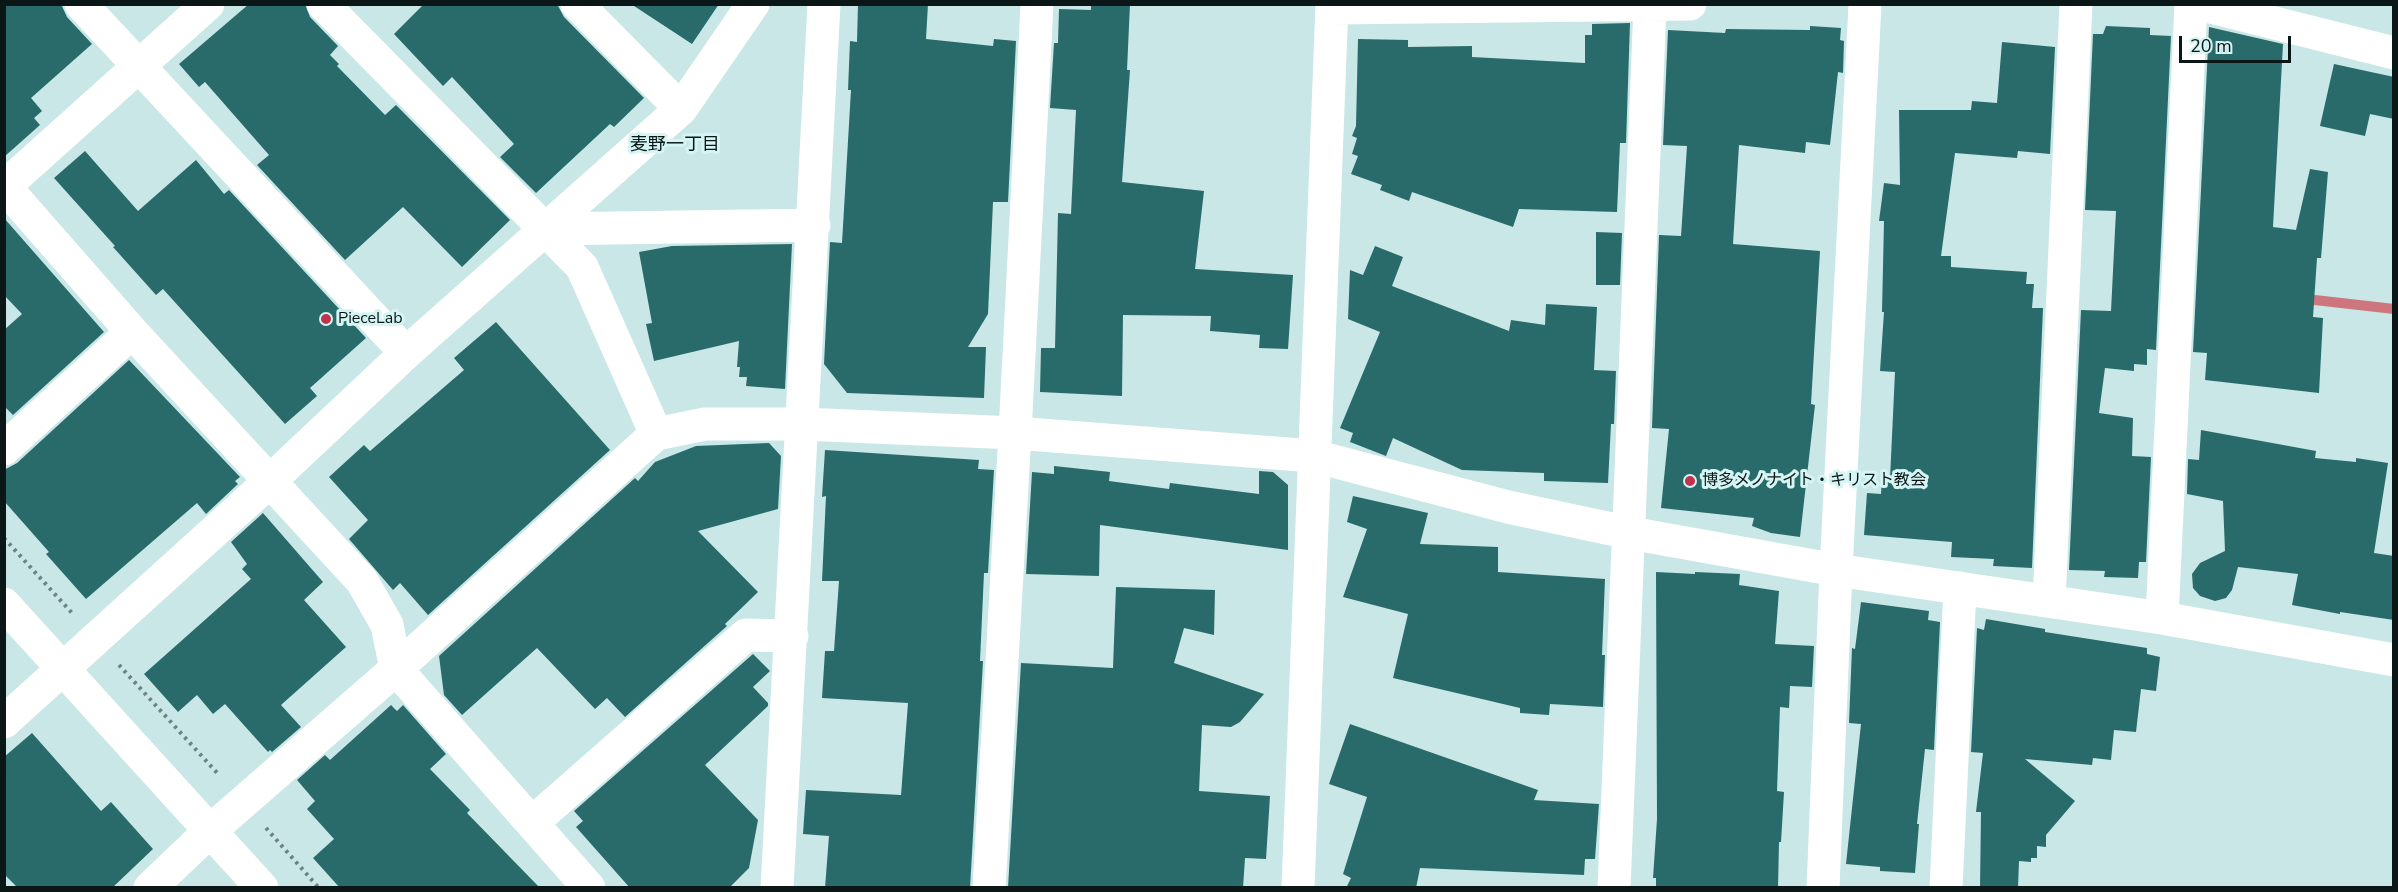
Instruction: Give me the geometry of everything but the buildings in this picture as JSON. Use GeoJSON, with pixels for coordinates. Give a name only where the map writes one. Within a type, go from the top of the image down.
{"type":"FeatureCollection","features":[{"type":"Feature","properties":{"kind":"street"},"geometry":{"type":"LineString","coordinates":[[81,4],[406,353]]}},
{"type":"Feature","properties":{"kind":"street"},"geometry":{"type":"LineString","coordinates":[[208,4],[140,68],[5,187],[132,332],[362,581],[387,625],[396,669],[589,888]]}},
{"type":"Feature","properties":{"kind":"street"},"geometry":{"type":"LineString","coordinates":[[323,4],[582,267],[656,434]]}},
{"type":"Feature","properties":{"kind":"street"},"geometry":{"type":"LineString","coordinates":[[577,4],[681,109]]}},
{"type":"Feature","properties":{"kind":"street"},"geometry":{"type":"LineString","coordinates":[[4,722],[270,481],[406,353],[681,109],[753,4]]}},
{"type":"Feature","properties":{"kind":"street"},"geometry":{"type":"LineString","coordinates":[[772,883],[792,636],[824,4]]}},
{"type":"Feature","properties":{"kind":"street"},"geometry":{"type":"LineString","coordinates":[[989,888],[1037,4]]}},
{"type":"Feature","properties":{"kind":"street"},"geometry":{"type":"LineString","coordinates":[[1298,888],[1332,6],[1690,4]]}},
{"type":"Feature","properties":{"kind":"street"},"geometry":{"type":"LineString","coordinates":[[1823,888],[1836,570],[1866,4]]}},
{"type":"Feature","properties":{"kind":"street"},"geometry":{"type":"LineString","coordinates":[[2049,601],[2076,4]]}},
{"type":"Feature","properties":{"kind":"street"},"geometry":{"type":"LineString","coordinates":[[2162,618],[2191,4]]}},
{"type":"Feature","properties":{"kind":"street"},"geometry":{"type":"LineString","coordinates":[[2199,4],[2394,53]]}},
{"type":"Feature","properties":{"kind":"street"},"geometry":{"type":"LineString","coordinates":[[1614,888],[1650,6]]}},
{"type":"Feature","properties":{"kind":"street"},"geometry":{"type":"LineString","coordinates":[[546,229],[814,225]]}},
{"type":"Feature","properties":{"kind":"street"},"geometry":{"type":"LineString","coordinates":[[4,449],[132,332]]}},
{"type":"Feature","properties":{"kind":"street"},"geometry":{"type":"LineString","coordinates":[[164,881],[210,831],[396,669],[656,434],[705,424],[802,424],[1015,433],[1314,456],[1508,507],[1630,533],[1836,570],[2162,618],[2394,660]]}},
{"type":"Feature","properties":{"kind":"street"},"geometry":{"type":"LineString","coordinates":[[1946,888],[1960,588]]}},
{"type":"Feature","properties":{"kind":"street"},"geometry":{"type":"LineString","coordinates":[[4,603],[262,888]]}},
{"type":"Feature","properties":{"kind":"street"},"geometry":{"type":"LineString","coordinates":[[532,823],[746,634],[792,636]]}},
{"type":"Feature","properties":{"kind":"path"},"geometry":{"type":"LineString","coordinates":[[4,538],[320,888]]}},
{"type":"Feature","properties":{"kind":"waterway"},"geometry":{"type":"LineString","coordinates":[[2306,299],[2394,309]]}},
{"type":"Feature","properties":{"kind":"place","name":"PieceLab"},"geometry":{"type":"Point","coordinates":[326,319]}},
{"type":"Feature","properties":{"kind":"place","name":"博多メノナイト・キリスト教会"},"geometry":{"type":"Point","coordinates":[1690,481]}},
{"type":"Feature","properties":{"kind":"district","name":"麦野一丁目"},"geometry":{"type":"Point","coordinates":[675,146]}}]}
